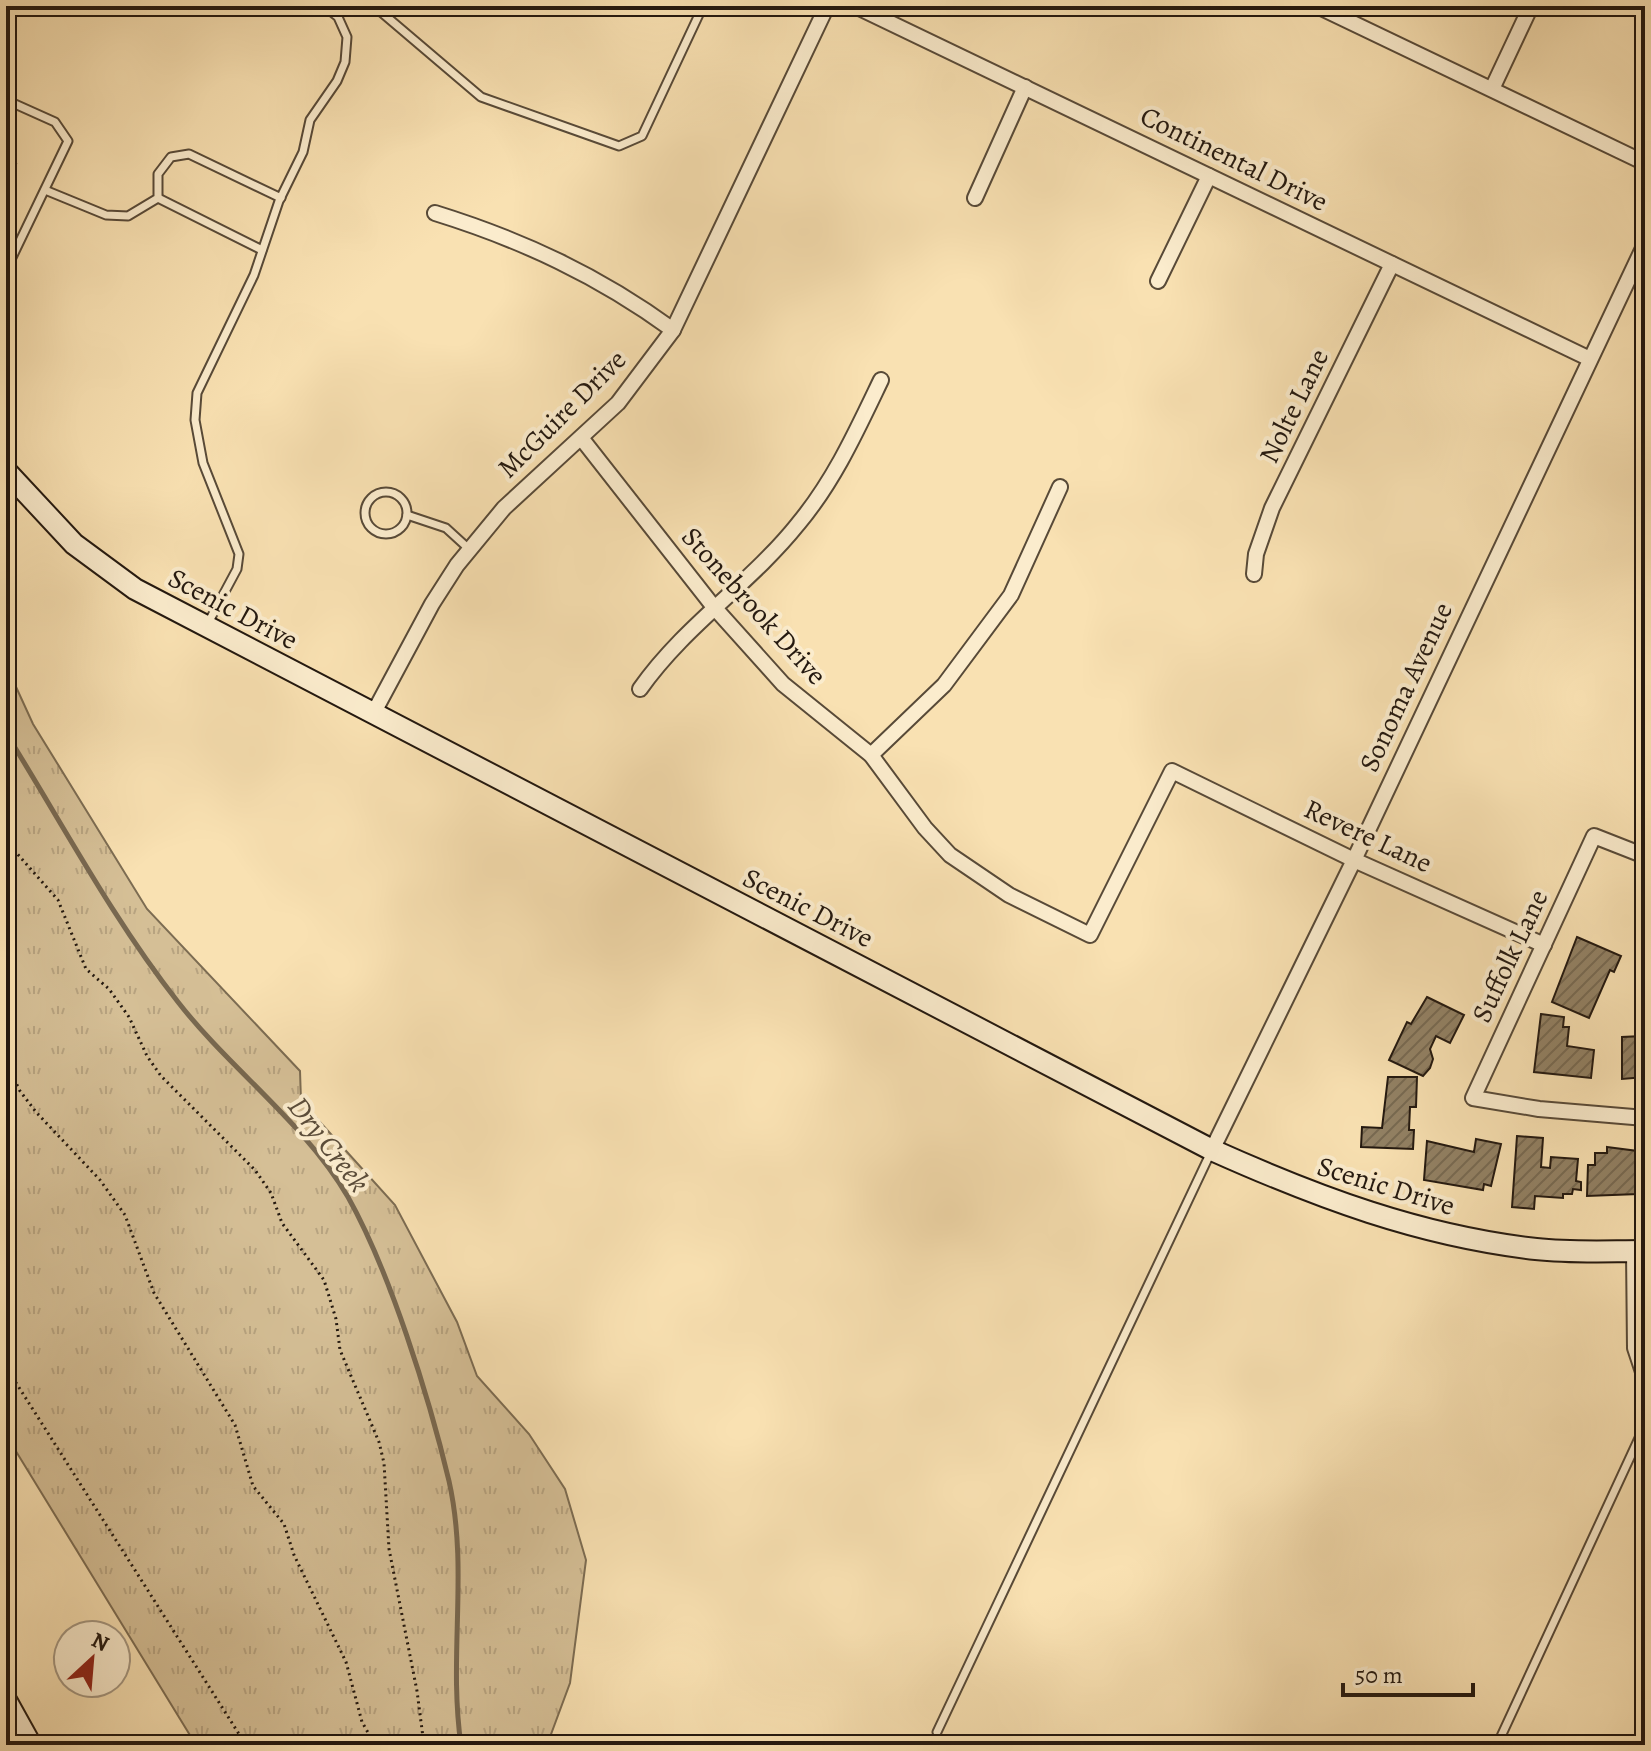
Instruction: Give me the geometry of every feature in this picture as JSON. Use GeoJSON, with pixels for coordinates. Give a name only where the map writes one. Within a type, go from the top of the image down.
{"type":"FeatureCollection","features":[{"type":"Feature","properties":{"kind":"main road","name":"Scenic Drive"},"geometry":{"type":"LineString","coordinates":[[6,471],[53,523],[110,572],[206,627],[1212,1150],[1306,1193],[1415,1228],[1538,1250],[1639,1251]]}},
{"type":"Feature","properties":{"kind":"main road"},"geometry":{"type":"LineString","coordinates":[[6,1700],[31,1745]]}},
{"type":"Feature","properties":{"kind":"street","name":"McGuire Drive"},"geometry":{"type":"LineString","coordinates":[[373,714],[432,604],[469,549],[504,508],[618,403],[673,330],[827,6]]}},
{"type":"Feature","properties":{"kind":"street","name":"Continental Drive"},"geometry":{"type":"LineString","coordinates":[[855,6],[1590,359]]}},
{"type":"Feature","properties":{"kind":"street"},"geometry":{"type":"LineString","coordinates":[[1317,6],[1645,163]]}},
{"type":"Feature","properties":{"kind":"street"},"geometry":{"type":"LineString","coordinates":[[1492,89],[1531,6]]}},
{"type":"Feature","properties":{"kind":"street"},"geometry":{"type":"LineString","coordinates":[[975,198],[1025,87]]}},
{"type":"Feature","properties":{"kind":"street"},"geometry":{"type":"LineString","coordinates":[[1158,281],[1209,176]]}},
{"type":"Feature","properties":{"kind":"street"},"geometry":{"type":"LineString","coordinates":[[435,213],[536,248],[587,273],[673,330]]}},
{"type":"Feature","properties":{"kind":"street","name":"Sonoma Avenue"},"geometry":{"type":"LineString","coordinates":[[1212,1150],[1354,860],[1645,244]]}},
{"type":"Feature","properties":{"kind":"street","name":"Nolte Lane"},"geometry":{"type":"LineString","coordinates":[[1254,574],[1256,554],[1272,508],[1392,264]]}},
{"type":"Feature","properties":{"kind":"street"},"geometry":{"type":"LineString","coordinates":[[640,689],[665,654],[713,606],[766,560],[798,524],[847,450],[881,380]]}},
{"type":"Feature","properties":{"kind":"street","name":"Stonebrook Drive"},"geometry":{"type":"LineString","coordinates":[[582,439],[713,606],[783,684],[871,755],[925,828],[950,855],[1009,895],[1090,935],[1172,771]]}},
{"type":"Feature","properties":{"kind":"street"},"geometry":{"type":"LineString","coordinates":[[871,755],[944,685],[1011,595],[1060,487]]}},
{"type":"Feature","properties":{"kind":"street","name":"Revere Lane"},"geometry":{"type":"LineString","coordinates":[[1172,771],[1354,860],[1544,945]]}},
{"type":"Feature","properties":{"kind":"street","name":"Suffolk Lane"},"geometry":{"type":"LineString","coordinates":[[1645,856],[1594,836],[1473,1098],[1539,1109],[1645,1118]]}},
{"type":"Feature","properties":{"kind":"street"},"geometry":{"type":"LineString","coordinates":[[1639,1251],[1635,1348],[1645,1378]]}},
{"type":"Feature","properties":{"kind":"lane"},"geometry":{"type":"LineString","coordinates":[[206,627],[237,569],[239,554],[203,463],[195,420],[197,393],[303,152],[310,120],[337,81],[345,62],[347,37],[338,17],[324,6]]}},
{"type":"Feature","properties":{"kind":"lane"},"geometry":{"type":"LineString","coordinates":[[374,6],[481,97],[619,146],[642,136],[703,6]]}},
{"type":"Feature","properties":{"kind":"lane"},"geometry":{"type":"LineString","coordinates":[[6,100],[55,122],[68,141],[6,270]]}},
{"type":"Feature","properties":{"kind":"lane"},"geometry":{"type":"LineString","coordinates":[[158,198],[158,174],[171,157],[189,154],[281,198]]}},
{"type":"Feature","properties":{"kind":"lane"},"geometry":{"type":"LineString","coordinates":[[45,190],[106,215],[128,216],[158,198]]}},
{"type":"Feature","properties":{"kind":"lane"},"geometry":{"type":"LineString","coordinates":[[158,198],[262,250]]}},
{"type":"Feature","properties":{"kind":"lane"},"geometry":{"type":"LineString","coordinates":[[389,491],[403,499],[407,515],[399,530],[383,534],[369,526],[365,510],[373,495],[389,491]]}},
{"type":"Feature","properties":{"kind":"lane"},"geometry":{"type":"LineString","coordinates":[[407,515],[446,528],[469,549]]}},
{"type":"Feature","properties":{"kind":"lane"},"geometry":{"type":"LineString","coordinates":[[937,1732],[1212,1150]]}},
{"type":"Feature","properties":{"kind":"lane"},"geometry":{"type":"LineString","coordinates":[[1497,1745],[1645,1425]]}},
{"type":"Feature","properties":{"kind":"path"},"geometry":{"type":"LineString","coordinates":[[6,841],[58,900],[86,969],[109,989],[129,1017],[147,1056],[161,1076],[255,1170],[271,1193],[282,1223],[324,1280],[336,1319],[340,1350],[379,1442],[384,1463],[389,1549],[417,1691],[424,1745]]}},
{"type":"Feature","properties":{"kind":"path"},"geometry":{"type":"LineString","coordinates":[[6,1063],[20,1091],[36,1112],[100,1180],[125,1215],[154,1293],[235,1425],[253,1486],[284,1524],[294,1555],[346,1662],[362,1722],[375,1745]]}},
{"type":"Feature","properties":{"kind":"path"},"geometry":{"type":"LineString","coordinates":[[6,1367],[246,1745]]}},
{"type":"Feature","properties":{"kind":"green space"},"geometry":{"type":"Polygon","coordinates":[[[6,665],[33,724],[147,909],[300,1071],[301,1101],[395,1205],[457,1322],[477,1376],[529,1434],[565,1489],[586,1560],[570,1683],[547,1745],[196,1745],[132,1641],[132,1619],[119,1619],[6,1435],[6,665]]]}},
{"type":"Feature","properties":{"kind":"building"},"geometry":{"type":"Polygon","coordinates":[[[6,160],[16,164],[6,185],[6,160]]]}},
{"type":"Feature","properties":{"kind":"building"},"geometry":{"type":"Polygon","coordinates":[[[1577,937],[1621,956],[1614,972],[1610,970],[1589,1018],[1552,1002],[1577,937]]]}},
{"type":"Feature","properties":{"kind":"building"},"geometry":{"type":"Polygon","coordinates":[[[1427,997],[1464,1015],[1450,1043],[1436,1036],[1430,1049],[1433,1059],[1423,1076],[1389,1060],[1407,1022],[1411,1024],[1427,997]]]}},
{"type":"Feature","properties":{"kind":"building"},"geometry":{"type":"Polygon","coordinates":[[[1541,1014],[1564,1017],[1563,1027],[1569,1027],[1567,1046],[1594,1050],[1591,1078],[1534,1072],[1541,1014]]]}},
{"type":"Feature","properties":{"kind":"building"},"geometry":{"type":"Polygon","coordinates":[[[1643,1030],[1645,1077],[1622,1079],[1622,1037],[1643,1036],[1643,1030]]]}},
{"type":"Feature","properties":{"kind":"building"},"geometry":{"type":"Polygon","coordinates":[[[1388,1077],[1417,1077],[1416,1107],[1410,1107],[1409,1130],[1414,1130],[1413,1149],[1361,1147],[1362,1127],[1382,1128],[1388,1077]]]}},
{"type":"Feature","properties":{"kind":"building"},"geometry":{"type":"Polygon","coordinates":[[[1517,1136],[1543,1138],[1541,1167],[1550,1168],[1551,1157],[1578,1159],[1576,1181],[1581,1182],[1581,1190],[1573,1189],[1572,1194],[1563,1194],[1563,1198],[1535,1196],[1534,1209],[1512,1207],[1517,1136]]]}},
{"type":"Feature","properties":{"kind":"building"},"geometry":{"type":"Polygon","coordinates":[[[1476,1139],[1501,1144],[1491,1186],[1484,1184],[1483,1190],[1424,1180],[1427,1141],[1474,1152],[1476,1139]]]}},
{"type":"Feature","properties":{"kind":"building"},"geometry":{"type":"Polygon","coordinates":[[[1607,1147],[1645,1152],[1645,1187],[1638,1187],[1638,1194],[1587,1196],[1588,1165],[1595,1165],[1595,1153],[1607,1153],[1607,1147]]]}},
{"type":"Feature","properties":{"kind":"waterway","name":"Dry Creek"},"geometry":{"type":"LineString","coordinates":[[6,733],[109,904],[154,970],[198,1027],[311,1145],[348,1197],[364,1227],[407,1336],[449,1481],[457,1547],[456,1678],[461,1745]]}}]}
